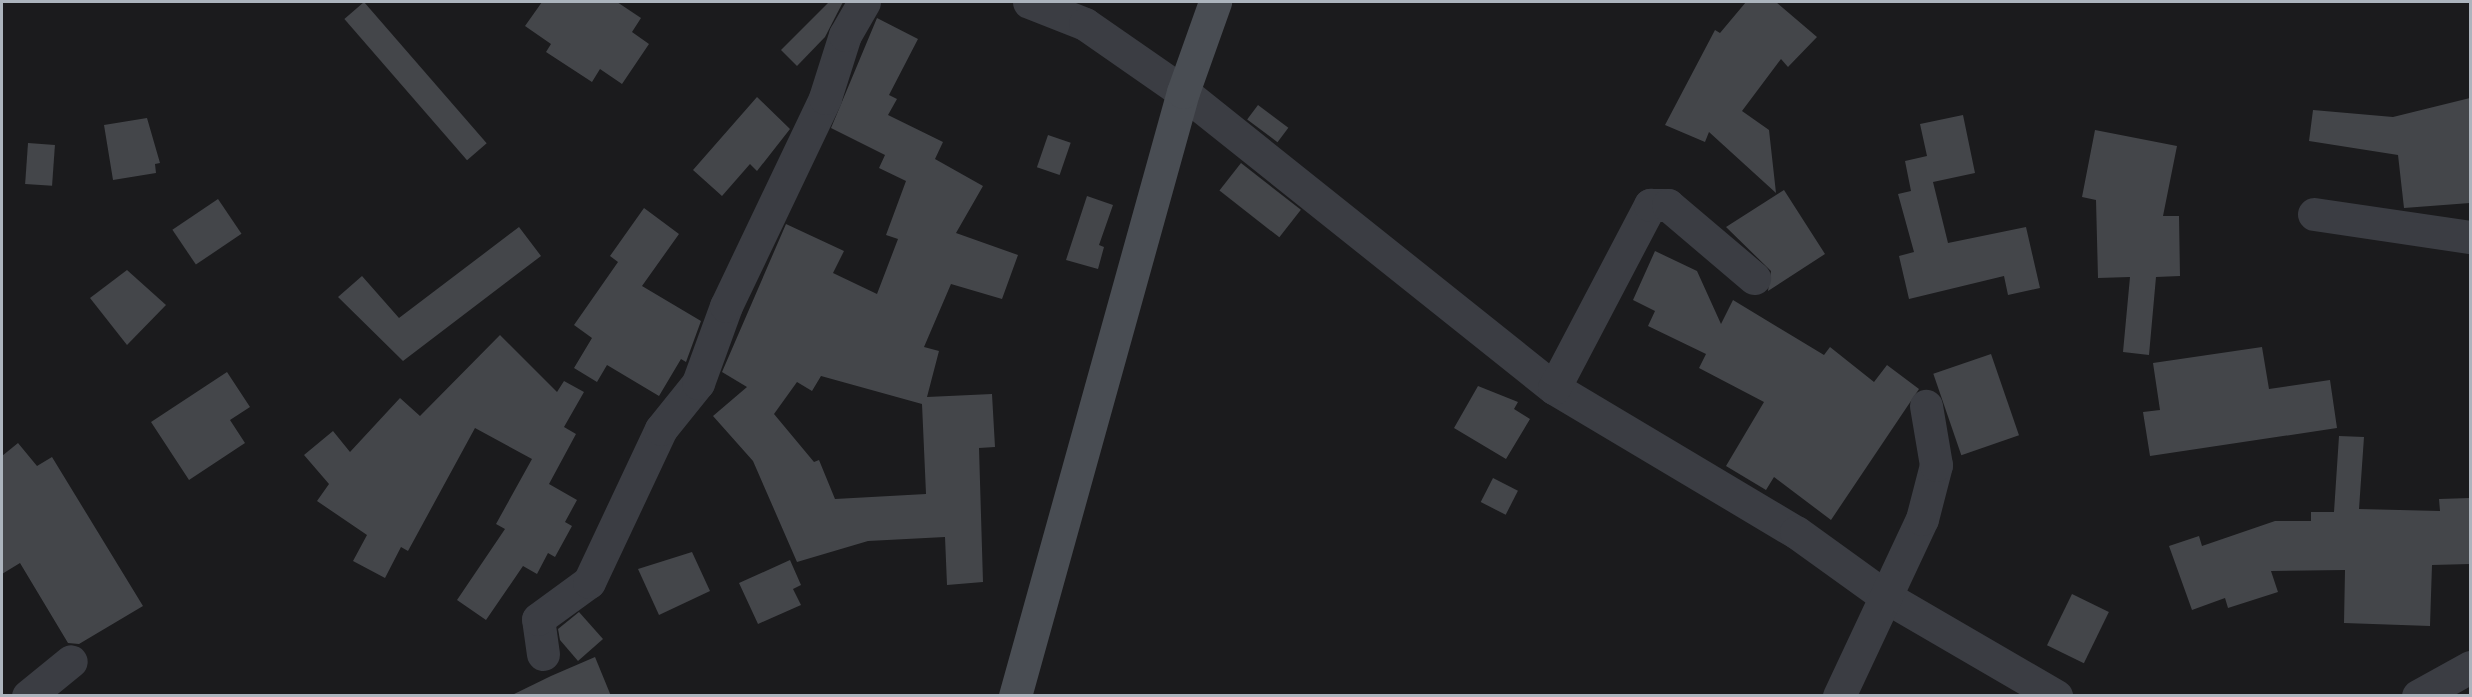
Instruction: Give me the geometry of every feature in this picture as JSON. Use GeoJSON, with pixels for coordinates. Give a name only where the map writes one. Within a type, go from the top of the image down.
{"type":"FeatureCollection","features":[{"type":"Feature","properties":{"kind":"street"},"geometry":{"type":"LineString","coordinates":[[543,654],[538,619],[589,582],[661,429],[698,384],[726,306],[825,98],[845,35],[864,2]]}},
{"type":"Feature","properties":{"kind":"street"},"geometry":{"type":"LineString","coordinates":[[1029,2],[1085,24],[1183,92],[1554,388],[1796,532],[1886,597],[2056,696]]}},
{"type":"Feature","properties":{"kind":"street"},"geometry":{"type":"LineString","coordinates":[[1015,696],[1183,92],[1215,2]]}},
{"type":"Feature","properties":{"kind":"street"},"geometry":{"type":"LineString","coordinates":[[1554,388],[1643,213],[1658,201],[1754,278]]}},
{"type":"Feature","properties":{"kind":"street"},"geometry":{"type":"LineString","coordinates":[[2314,214],[2470,237]]}},
{"type":"Feature","properties":{"kind":"street"},"geometry":{"type":"LineString","coordinates":[[1839,696],[1922,519],[1936,465],[1926,406]]}},
{"type":"Feature","properties":{"kind":"street"},"geometry":{"type":"LineString","coordinates":[[28,696],[71,661]]}},
{"type":"Feature","properties":{"kind":"street"},"geometry":{"type":"LineString","coordinates":[[2418,696],[2470,667]]}},
{"type":"Feature","properties":{"kind":"building"},"geometry":{"type":"Polygon","coordinates":[[[364,2],[487,143],[467,160],[344,19],[364,2]]]}},
{"type":"Feature","properties":{"kind":"building"},"geometry":{"type":"Polygon","coordinates":[[[542,2],[617,2],[641,18],[632,32],[649,44],[622,84],[600,69],[592,82],[546,52],[551,44],[525,26],[542,2]]]}},
{"type":"Feature","properties":{"kind":"building"},"geometry":{"type":"Polygon","coordinates":[[[829,2],[843,2],[825,37],[797,66],[781,50],[829,2]]]}},
{"type":"Feature","properties":{"kind":"building"},"geometry":{"type":"Polygon","coordinates":[[[1746,2],[1776,2],[1817,37],[1788,67],[1781,59],[1742,111],[1769,130],[1776,193],[1709,132],[1705,142],[1665,125],[1715,30],[1720,33],[1746,2]]]}},
{"type":"Feature","properties":{"kind":"building"},"geometry":{"type":"Polygon","coordinates":[[[877,18],[918,39],[889,95],[897,99],[888,115],[943,142],[935,159],[983,186],[956,233],[1018,255],[1002,299],[951,284],[924,347],[939,351],[927,397],[992,394],[995,447],[979,448],[983,582],[947,585],[945,537],[868,541],[797,562],[753,461],[713,416],[747,387],[722,372],[786,224],[844,251],[833,273],[877,294],[898,239],[886,235],[906,181],[879,168],[885,155],[831,128],[877,18]],[[821,376],[812,391],[797,382],[774,414],[814,462],[819,460],[835,499],[926,494],[922,404],[821,376]]]}},
{"type":"Feature","properties":{"kind":"building"},"geometry":{"type":"Polygon","coordinates":[[[757,97],[790,129],[757,171],[750,164],[722,196],[693,170],[757,97]]]}},
{"type":"Feature","properties":{"kind":"building"},"geometry":{"type":"Polygon","coordinates":[[[2470,98],[2470,203],[2404,208],[2398,155],[2309,141],[2313,110],[2393,117],[2470,98]]]}},
{"type":"Feature","properties":{"kind":"building"},"geometry":{"type":"Polygon","coordinates":[[[1258,105],[1288,128],[1278,142],[1247,119],[1258,105]]]}},
{"type":"Feature","properties":{"kind":"building"},"geometry":{"type":"Polygon","coordinates":[[[1963,115],[1975,173],[1933,182],[1948,243],[2026,227],[2040,288],[2008,295],[2004,276],[1909,299],[1899,256],[1914,252],[1898,194],[1911,191],[1905,161],[1927,156],[1920,124],[1963,115]]]}},
{"type":"Feature","properties":{"kind":"building"},"geometry":{"type":"Polygon","coordinates":[[[147,118],[160,163],[155,164],[156,173],[113,180],[104,125],[147,118]]]}},
{"type":"Feature","properties":{"kind":"building"},"geometry":{"type":"Polygon","coordinates":[[[2095,130],[2177,146],[2163,216],[2179,216],[2180,276],[2156,277],[2149,355],[2123,352],[2130,277],[2098,278],[2096,200],[2082,197],[2095,130]]]}},
{"type":"Feature","properties":{"kind":"building"},"geometry":{"type":"Polygon","coordinates":[[[1048,135],[1071,143],[1060,175],[1037,167],[1048,135]]]}},
{"type":"Feature","properties":{"kind":"building"},"geometry":{"type":"Polygon","coordinates":[[[28,143],[55,145],[52,186],[25,184],[28,143]]]}},
{"type":"Feature","properties":{"kind":"building"},"geometry":{"type":"Polygon","coordinates":[[[1241,163],[1301,210],[1279,237],[1219,191],[1241,163]]]}},
{"type":"Feature","properties":{"kind":"building"},"geometry":{"type":"Polygon","coordinates":[[[1784,190],[1825,254],[1768,291],[1771,271],[1726,227],[1784,190]]]}},
{"type":"Feature","properties":{"kind":"building"},"geometry":{"type":"Polygon","coordinates":[[[1087,196],[1113,205],[1099,245],[1104,247],[1098,269],[1066,260],[1087,196]]]}},
{"type":"Feature","properties":{"kind":"building"},"geometry":{"type":"Polygon","coordinates":[[[218,199],[241,234],[196,265],[172,230],[218,199]]]}},
{"type":"Feature","properties":{"kind":"building"},"geometry":{"type":"Polygon","coordinates":[[[644,208],[679,234],[642,286],[701,321],[686,362],[681,359],[659,396],[607,365],[597,382],[574,368],[592,338],[574,325],[618,262],[610,256],[644,208]]]}},
{"type":"Feature","properties":{"kind":"building"},"geometry":{"type":"Polygon","coordinates":[[[519,227],[541,256],[403,361],[338,297],[362,276],[399,318],[519,227]]]}},
{"type":"Feature","properties":{"kind":"building"},"geometry":{"type":"Polygon","coordinates":[[[1655,251],[1697,271],[1721,324],[1733,300],[1824,355],[1830,347],[1874,382],[1887,365],[1919,389],[1831,520],[1774,477],[1766,490],[1726,466],[1764,402],[1699,368],[1706,354],[1648,326],[1655,311],[1633,300],[1655,251]]]}},
{"type":"Feature","properties":{"kind":"building"},"geometry":{"type":"Polygon","coordinates":[[[127,270],[166,305],[127,345],[90,298],[127,270]]]}},
{"type":"Feature","properties":{"kind":"building"},"geometry":{"type":"Polygon","coordinates":[[[500,335],[557,392],[564,381],[584,392],[564,427],[576,434],[549,484],[577,500],[565,522],[572,526],[555,557],[548,553],[537,574],[523,566],[486,620],[457,600],[505,529],[496,524],[532,459],[475,428],[408,551],[401,547],[385,578],[353,561],[367,535],[317,501],[329,484],[304,455],[333,431],[350,452],[400,398],[420,416],[500,335]]]}},
{"type":"Feature","properties":{"kind":"building"},"geometry":{"type":"Polygon","coordinates":[[[2262,347],[2269,389],[2330,380],[2337,428],[2150,456],[2143,412],[2160,410],[2153,363],[2262,347]]]}},
{"type":"Feature","properties":{"kind":"building"},"geometry":{"type":"Polygon","coordinates":[[[1991,354],[2019,435],[1961,455],[1933,374],[1991,354]]]}},
{"type":"Feature","properties":{"kind":"building"},"geometry":{"type":"Polygon","coordinates":[[[227,372],[250,407],[230,420],[245,443],[189,480],[151,422],[227,372]]]}},
{"type":"Feature","properties":{"kind":"building"},"geometry":{"type":"Polygon","coordinates":[[[1478,386],[1518,402],[1514,409],[1530,419],[1506,459],[1454,428],[1478,386]]]}},
{"type":"Feature","properties":{"kind":"building"},"geometry":{"type":"Polygon","coordinates":[[[2339,436],[2364,437],[2359,509],[2440,511],[2439,499],[2470,498],[2470,564],[2432,565],[2430,626],[2344,623],[2345,570],[2271,571],[2278,592],[2228,608],[2225,598],[2192,610],[2169,546],[2199,536],[2202,546],[2275,521],[2311,521],[2311,512],[2334,512],[2339,436]]]}},
{"type":"Feature","properties":{"kind":"building"},"geometry":{"type":"Polygon","coordinates":[[[18,443],[37,466],[52,457],[143,606],[79,644],[68,643],[20,563],[2,574],[2,456],[18,443]]]}},
{"type":"Feature","properties":{"kind":"building"},"geometry":{"type":"Polygon","coordinates":[[[1493,478],[1518,491],[1506,515],[1481,502],[1493,478]]]}},
{"type":"Feature","properties":{"kind":"building"},"geometry":{"type":"Polygon","coordinates":[[[692,552],[710,591],[659,615],[638,569],[692,552]]]}},
{"type":"Feature","properties":{"kind":"building"},"geometry":{"type":"Polygon","coordinates":[[[790,560],[801,585],[793,589],[801,605],[758,624],[739,583],[790,560]]]}},
{"type":"Feature","properties":{"kind":"building"},"geometry":{"type":"Polygon","coordinates":[[[2072,594],[2109,612],[2084,663],[2047,645],[2072,594]]]}},
{"type":"Feature","properties":{"kind":"building"},"geometry":{"type":"Polygon","coordinates":[[[579,612],[603,639],[578,661],[560,640],[558,629],[579,612]]]}},
{"type":"Feature","properties":{"kind":"building"},"geometry":{"type":"Polygon","coordinates":[[[595,657],[611,696],[510,696],[551,676],[595,657]]]}}]}
